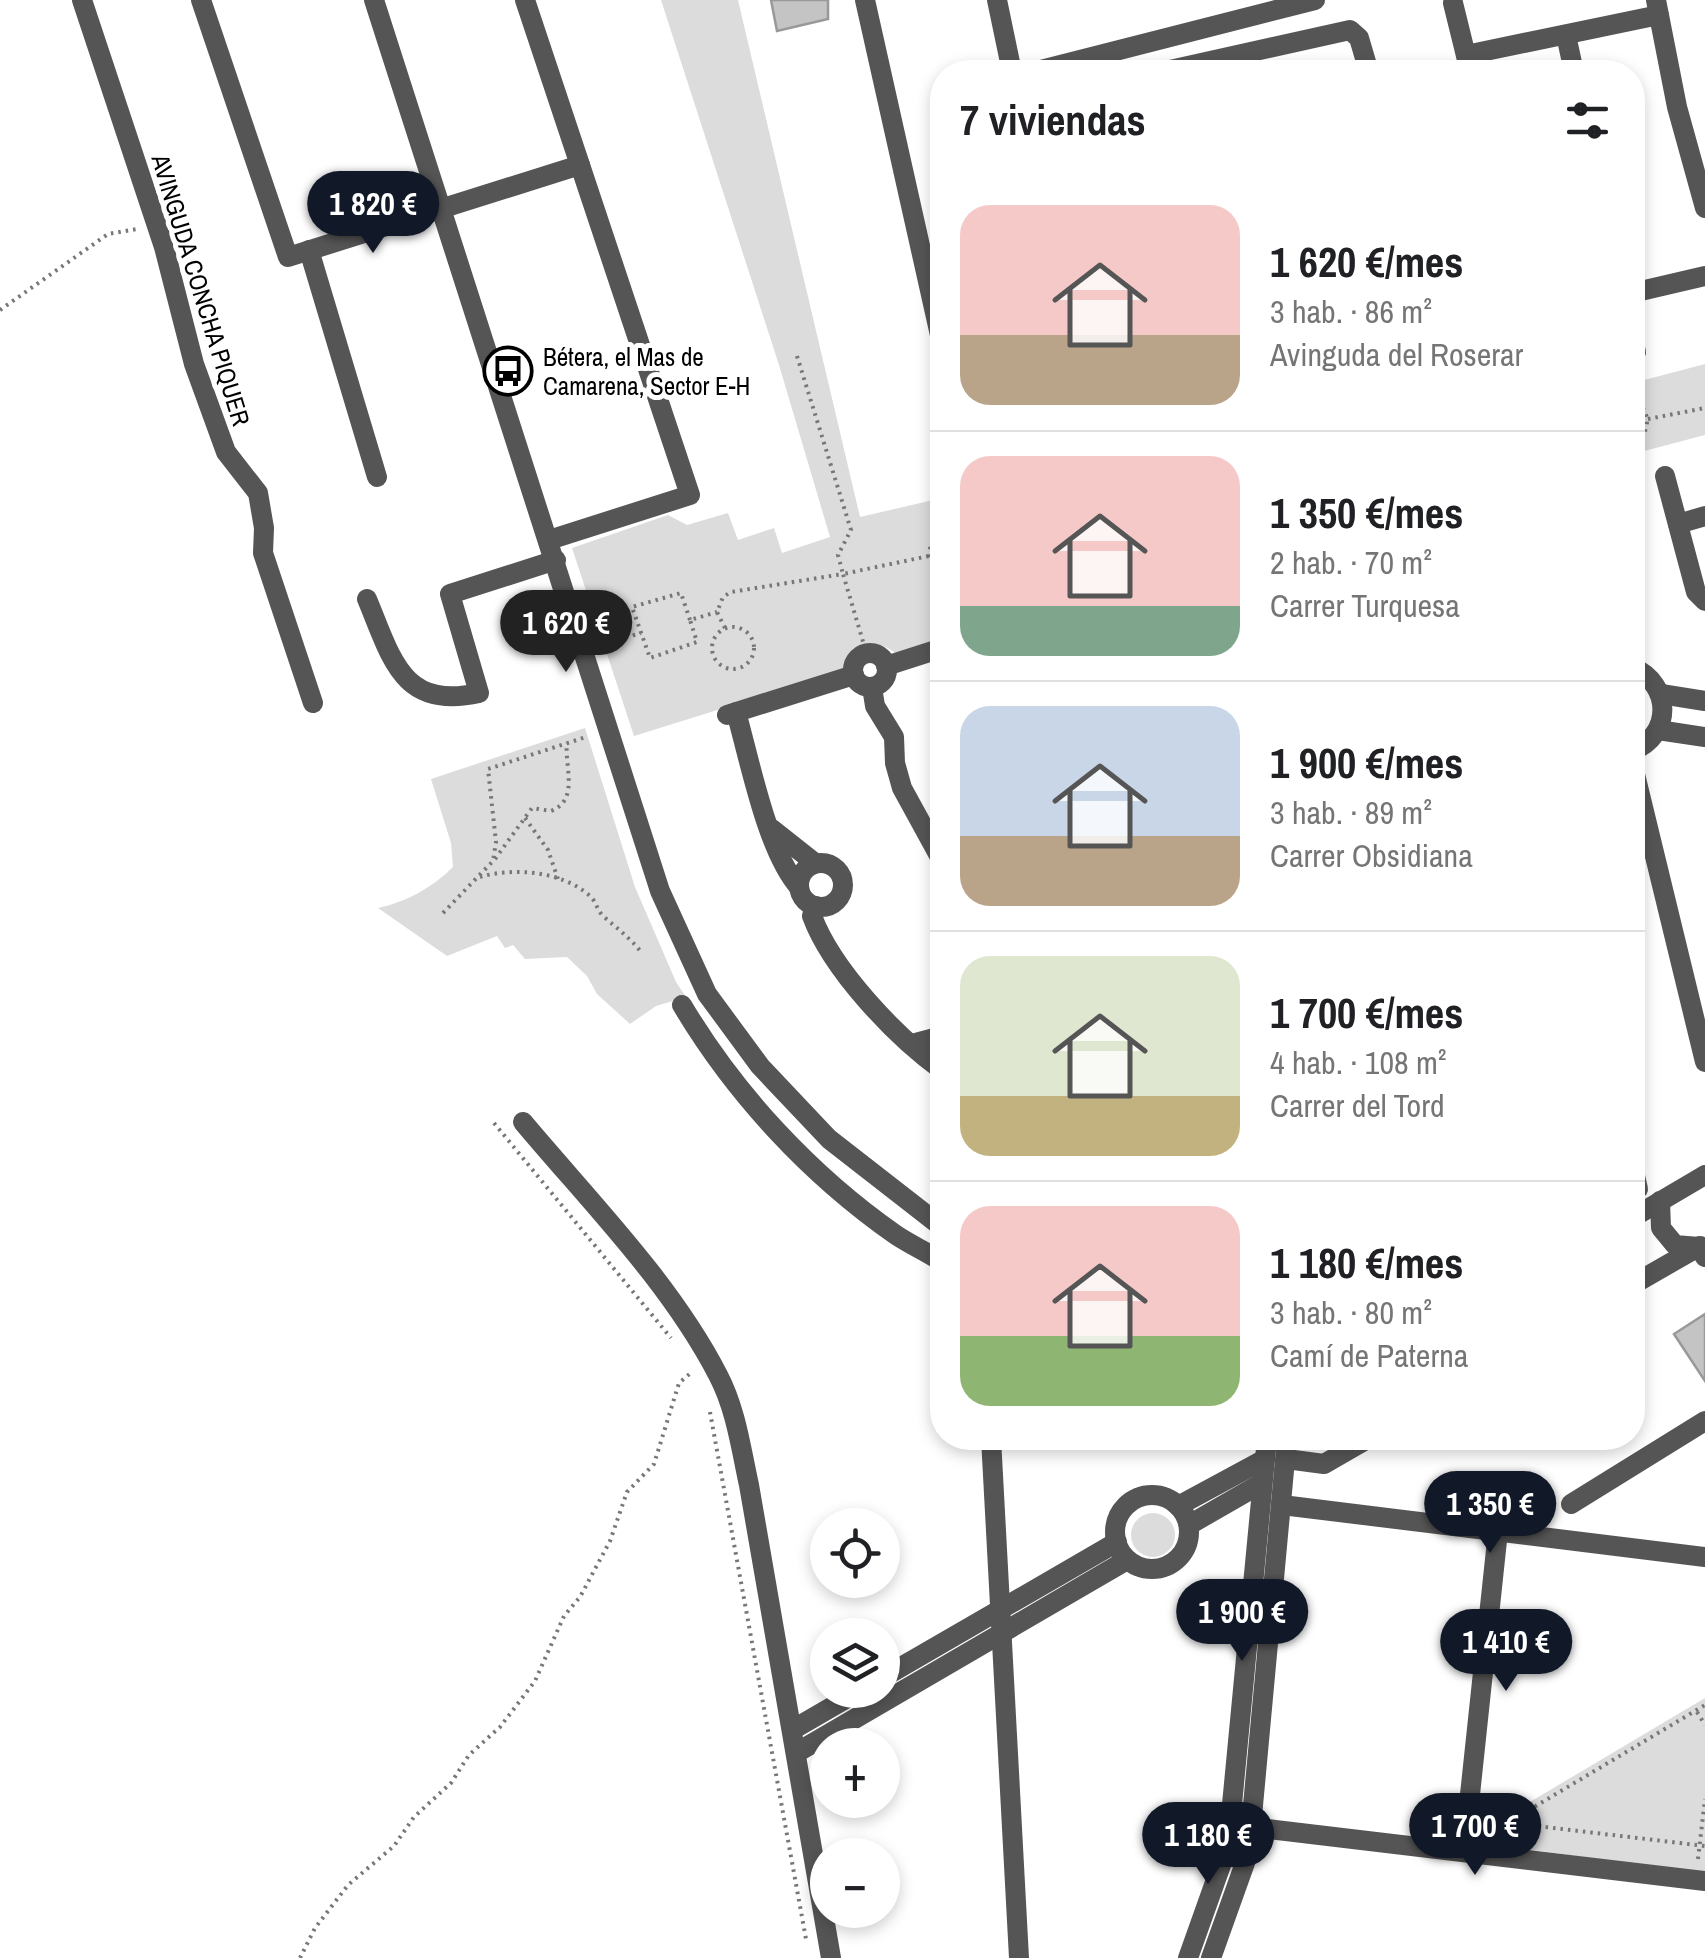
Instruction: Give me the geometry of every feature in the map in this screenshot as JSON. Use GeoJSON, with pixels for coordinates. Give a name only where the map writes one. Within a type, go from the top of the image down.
{"type":"FeatureCollection","features":[{"type":"Feature","properties":{"kind":"street","name":"AVINGUDA CONCHA PIQUER"},"geometry":{"type":"LineString","coordinates":[[82,0],[156,223],[194,364],[226,452],[258,493],[264,528],[263,554],[313,703]]}},
{"type":"Feature","properties":{"kind":"street"},"geometry":{"type":"LineString","coordinates":[[201,0],[288,257],[580,165]]}},
{"type":"Feature","properties":{"kind":"street"},"geometry":{"type":"LineString","coordinates":[[374,0],[660,891],[708,994],[760,1066],[829,1139],[930,1218]]}},
{"type":"Feature","properties":{"kind":"street"},"geometry":{"type":"LineString","coordinates":[[368,600],[391,656],[410,685],[430,695],[479,693],[450,594],[690,495],[525,0]]}},
{"type":"Feature","properties":{"kind":"street"},"geometry":{"type":"LineString","coordinates":[[865,0],[930,269]]}},
{"type":"Feature","properties":{"kind":"street"},"geometry":{"type":"LineString","coordinates":[[997,0],[1010,60]]}},
{"type":"Feature","properties":{"kind":"street"},"geometry":{"type":"LineString","coordinates":[[1080,60],[1315,0]]}},
{"type":"Feature","properties":{"kind":"street"},"geometry":{"type":"LineString","coordinates":[[1449,1],[1467,60]]}},
{"type":"Feature","properties":{"kind":"street"},"geometry":{"type":"LineString","coordinates":[[1481,60],[1658,7],[1678,107],[1705,208]]}},
{"type":"Feature","properties":{"kind":"street"},"geometry":{"type":"LineString","coordinates":[[1230,22],[1239,52]]}},
{"type":"Feature","properties":{"kind":"street"},"geometry":{"type":"LineString","coordinates":[[1208,60],[1350,30],[1359,38],[1365,60]]}},
{"type":"Feature","properties":{"kind":"street"},"geometry":{"type":"LineString","coordinates":[[1566,34],[1571,60]]}},
{"type":"Feature","properties":{"kind":"street"},"geometry":{"type":"LineString","coordinates":[[309,250],[377,476]]}},
{"type":"Feature","properties":{"kind":"street"},"geometry":{"type":"LineString","coordinates":[[1645,290],[1705,276]]}},
{"type":"Feature","properties":{"kind":"street"},"geometry":{"type":"LineString","coordinates":[[1665,476],[1696,592],[1705,601]]}},
{"type":"Feature","properties":{"kind":"street"},"geometry":{"type":"LineString","coordinates":[[1678,524],[1705,516]]}},
{"type":"Feature","properties":{"kind":"street"},"geometry":{"type":"LineString","coordinates":[[886,666],[930,652]]}},
{"type":"Feature","properties":{"kind":"street"},"geometry":{"type":"LineString","coordinates":[[770,828],[815,863],[837,868],[844,886],[833,904],[816,906],[804,900],[790,876],[770,828],[732,714],[863,681],[884,680],[886,666],[878,655],[866,654],[856,661],[863,681],[875,706],[894,738],[902,788],[930,826]]}},
{"type":"Feature","properties":{"kind":"street"},"geometry":{"type":"LineString","coordinates":[[1645,676],[1654,681],[1664,706],[1658,730],[1645,743]]}},
{"type":"Feature","properties":{"kind":"street"},"geometry":{"type":"LineString","coordinates":[[1661,694],[1705,701]]}},
{"type":"Feature","properties":{"kind":"street"},"geometry":{"type":"LineString","coordinates":[[1658,730],[1705,737]]}},
{"type":"Feature","properties":{"kind":"street"},"geometry":{"type":"LineString","coordinates":[[1645,815],[1705,1062]]}},
{"type":"Feature","properties":{"kind":"street"},"geometry":{"type":"LineString","coordinates":[[799,887],[804,869],[815,863]]}},
{"type":"Feature","properties":{"kind":"street"},"geometry":{"type":"LineString","coordinates":[[816,906],[812,916],[820,938],[877,1009],[930,1060]]}},
{"type":"Feature","properties":{"kind":"street"},"geometry":{"type":"LineString","coordinates":[[682,1005],[708,1049],[780,1133],[888,1228],[930,1254]]}},
{"type":"Feature","properties":{"kind":"street"},"geometry":{"type":"LineString","coordinates":[[912,1044],[930,1039]]}},
{"type":"Feature","properties":{"kind":"street"},"geometry":{"type":"LineString","coordinates":[[523,1122],[673,1303],[720,1378],[732,1410],[749,1485],[831,1958]]}},
{"type":"Feature","properties":{"kind":"street"},"geometry":{"type":"LineString","coordinates":[[1645,1210],[1705,1175]]}},
{"type":"Feature","properties":{"kind":"street"},"geometry":{"type":"LineString","coordinates":[[1660,1201],[1661,1228],[1675,1245],[1703,1249]]}},
{"type":"Feature","properties":{"kind":"street"},"geometry":{"type":"LineString","coordinates":[[1645,1278],[1703,1249]]}},
{"type":"Feature","properties":{"kind":"street"},"geometry":{"type":"LineString","coordinates":[[1571,1504],[1705,1421]]}},
{"type":"Feature","properties":{"kind":"street"},"geometry":{"type":"LineString","coordinates":[[992,1450],[1018,1958]]}},
{"type":"Feature","properties":{"kind":"street"},"geometry":{"type":"LineString","coordinates":[[1178,1506],[1273,1450]]}},
{"type":"Feature","properties":{"kind":"street"},"geometry":{"type":"LineString","coordinates":[[1188,1958],[1225,1854],[1262,1483],[1275,1450]]}},
{"type":"Feature","properties":{"kind":"street"},"geometry":{"type":"LineString","coordinates":[[1211,1958],[1244,1863],[1251,1827],[1282,1505],[1276,1450]]}},
{"type":"Feature","properties":{"kind":"street"},"geometry":{"type":"LineString","coordinates":[[1282,1450],[1324,1464],[1348,1450]]}},
{"type":"Feature","properties":{"kind":"street"},"geometry":{"type":"LineString","coordinates":[[1188,1525],[1262,1483]]}},
{"type":"Feature","properties":{"kind":"street"},"geometry":{"type":"LineString","coordinates":[[1156,1496],[1178,1506],[1188,1525],[1186,1548],[1170,1564],[1148,1569],[1122,1551],[1118,1518],[1133,1500],[1156,1496]]}},
{"type":"Feature","properties":{"kind":"street"},"geometry":{"type":"LineString","coordinates":[[1282,1505],[1705,1556]]}},
{"type":"Feature","properties":{"kind":"street"},"geometry":{"type":"LineString","coordinates":[[1464,1851],[1498,1531]]}},
{"type":"Feature","properties":{"kind":"street"},"geometry":{"type":"LineString","coordinates":[[796,1753],[1001,1634],[1122,1551]]}},
{"type":"Feature","properties":{"kind":"street"},"geometry":{"type":"LineString","coordinates":[[900,1668],[1000,1610],[1122,1551]]}},
{"type":"Feature","properties":{"kind":"street"},"geometry":{"type":"LineString","coordinates":[[792,1730],[830,1708]]}},
{"type":"Feature","properties":{"kind":"street"},"geometry":{"type":"LineString","coordinates":[[1251,1827],[1700,1877]]}},
{"type":"Feature","properties":{"kind":"path"},"geometry":{"type":"LineString","coordinates":[[0,310],[108,234],[156,223]]}},
{"type":"Feature","properties":{"kind":"path"},"geometry":{"type":"LineString","coordinates":[[797,356],[851,530],[838,555],[864,644]]}},
{"type":"Feature","properties":{"kind":"path"},"geometry":{"type":"LineString","coordinates":[[1648,419],[1705,408]]}},
{"type":"Feature","properties":{"kind":"path"},"geometry":{"type":"LineString","coordinates":[[1645,412],[1645,432]]}},
{"type":"Feature","properties":{"kind":"path"},"geometry":{"type":"LineString","coordinates":[[725,628],[717,612],[723,597],[731,592],[930,556]]}},
{"type":"Feature","properties":{"kind":"path"},"geometry":{"type":"LineString","coordinates":[[681,594],[690,620],[697,642],[650,658],[632,607],[681,594]]}},
{"type":"Feature","properties":{"kind":"path"},"geometry":{"type":"LineString","coordinates":[[690,620],[717,612]]}},
{"type":"Feature","properties":{"kind":"path"},"geometry":{"type":"LineString","coordinates":[[725,628],[746,630],[754,642],[753,655],[738,668],[724,667],[712,651],[714,637],[725,628]]}},
{"type":"Feature","properties":{"kind":"path"},"geometry":{"type":"LineString","coordinates":[[604,644],[641,633]]}},
{"type":"Feature","properties":{"kind":"path"},"geometry":{"type":"LineString","coordinates":[[493,861],[496,842],[488,769],[586,737]]}},
{"type":"Feature","properties":{"kind":"path"},"geometry":{"type":"LineString","coordinates":[[443,913],[480,877],[532,808],[551,810],[564,801],[569,788],[567,743]]}},
{"type":"Feature","properties":{"kind":"path"},"geometry":{"type":"LineString","coordinates":[[525,818],[548,850],[558,879]]}},
{"type":"Feature","properties":{"kind":"path"},"geometry":{"type":"LineString","coordinates":[[480,877],[523,872],[558,879],[593,898],[599,912],[630,936],[642,954]]}},
{"type":"Feature","properties":{"kind":"path"},"geometry":{"type":"LineString","coordinates":[[494,1124],[678,1346]]}},
{"type":"Feature","properties":{"kind":"path"},"geometry":{"type":"LineString","coordinates":[[686,1359],[699,1380]]}},
{"type":"Feature","properties":{"kind":"path"},"geometry":{"type":"LineString","coordinates":[[300,1958],[315,1928],[348,1885],[394,1846],[414,1817],[451,1783],[469,1755],[500,1727],[535,1681],[564,1616],[580,1597],[610,1541],[627,1492],[654,1464],[679,1383],[693,1371]]}},
{"type":"Feature","properties":{"kind":"path"},"geometry":{"type":"LineString","coordinates":[[708,1403],[806,1938]]}},
{"type":"Feature","properties":{"kind":"path"},"geometry":{"type":"LineString","coordinates":[[1509,1822],[1705,1705]]}},
{"type":"Feature","properties":{"kind":"path"},"geometry":{"type":"LineString","coordinates":[[1696,1711],[1705,1725]]}},
{"type":"Feature","properties":{"kind":"path"},"geometry":{"type":"LineString","coordinates":[[1700,1877],[1705,1800]]}},
{"type":"Feature","properties":{"kind":"path"},"geometry":{"type":"LineString","coordinates":[[1481,1819],[1702,1845]]}},
{"type":"Feature","properties":{"kind":"shaded area"},"geometry":{"type":"Polygon","coordinates":[[[661,0],[738,0],[860,517],[930,501],[930,648],[900,657],[883,646],[867,644],[853,653],[843,671],[634,736],[572,548],[668,515],[687,525],[728,513],[738,540],[774,528],[782,553],[830,537],[661,0]]]}},
{"type":"Feature","properties":{"kind":"shaded area"},"geometry":{"type":"Polygon","coordinates":[[[1705,364],[1705,435],[1645,451],[1645,380],[1705,364]]]}},
{"type":"Feature","properties":{"kind":"shaded area"},"geometry":{"type":"Polygon","coordinates":[[[585,728],[635,887],[686,997],[656,1006],[630,1024],[597,994],[587,976],[567,957],[525,959],[513,945],[505,948],[497,936],[447,956],[378,908],[418,893],[453,867],[451,843],[431,779],[585,728]]]}},
{"type":"Feature","properties":{"kind":"shaded area"},"geometry":{"type":"Polygon","coordinates":[[[1153,1513],[1168,1520],[1175,1535],[1168,1550],[1153,1557],[1138,1550],[1131,1535],[1138,1520],[1153,1513]]]}},
{"type":"Feature","properties":{"kind":"shaded area"},"geometry":{"type":"Polygon","coordinates":[[[1705,1698],[1705,1873],[1493,1845],[1479,1827],[1482,1813],[1508,1815],[1705,1698]]]}},
{"type":"Feature","properties":{"kind":"building"},"geometry":{"type":"Polygon","coordinates":[[[771,0],[828,0],[828,19],[777,31],[771,0]]]}},
{"type":"Feature","properties":{"kind":"building"},"geometry":{"type":"Polygon","coordinates":[[[1705,1314],[1705,1381],[1674,1334],[1705,1314]]]}},
{"type":"Feature","properties":{"kind":"place","name":"Bétera, el Mas de Camarena, Sector E-H"},"geometry":{"type":"Point","coordinates":[508,371]}}]}
